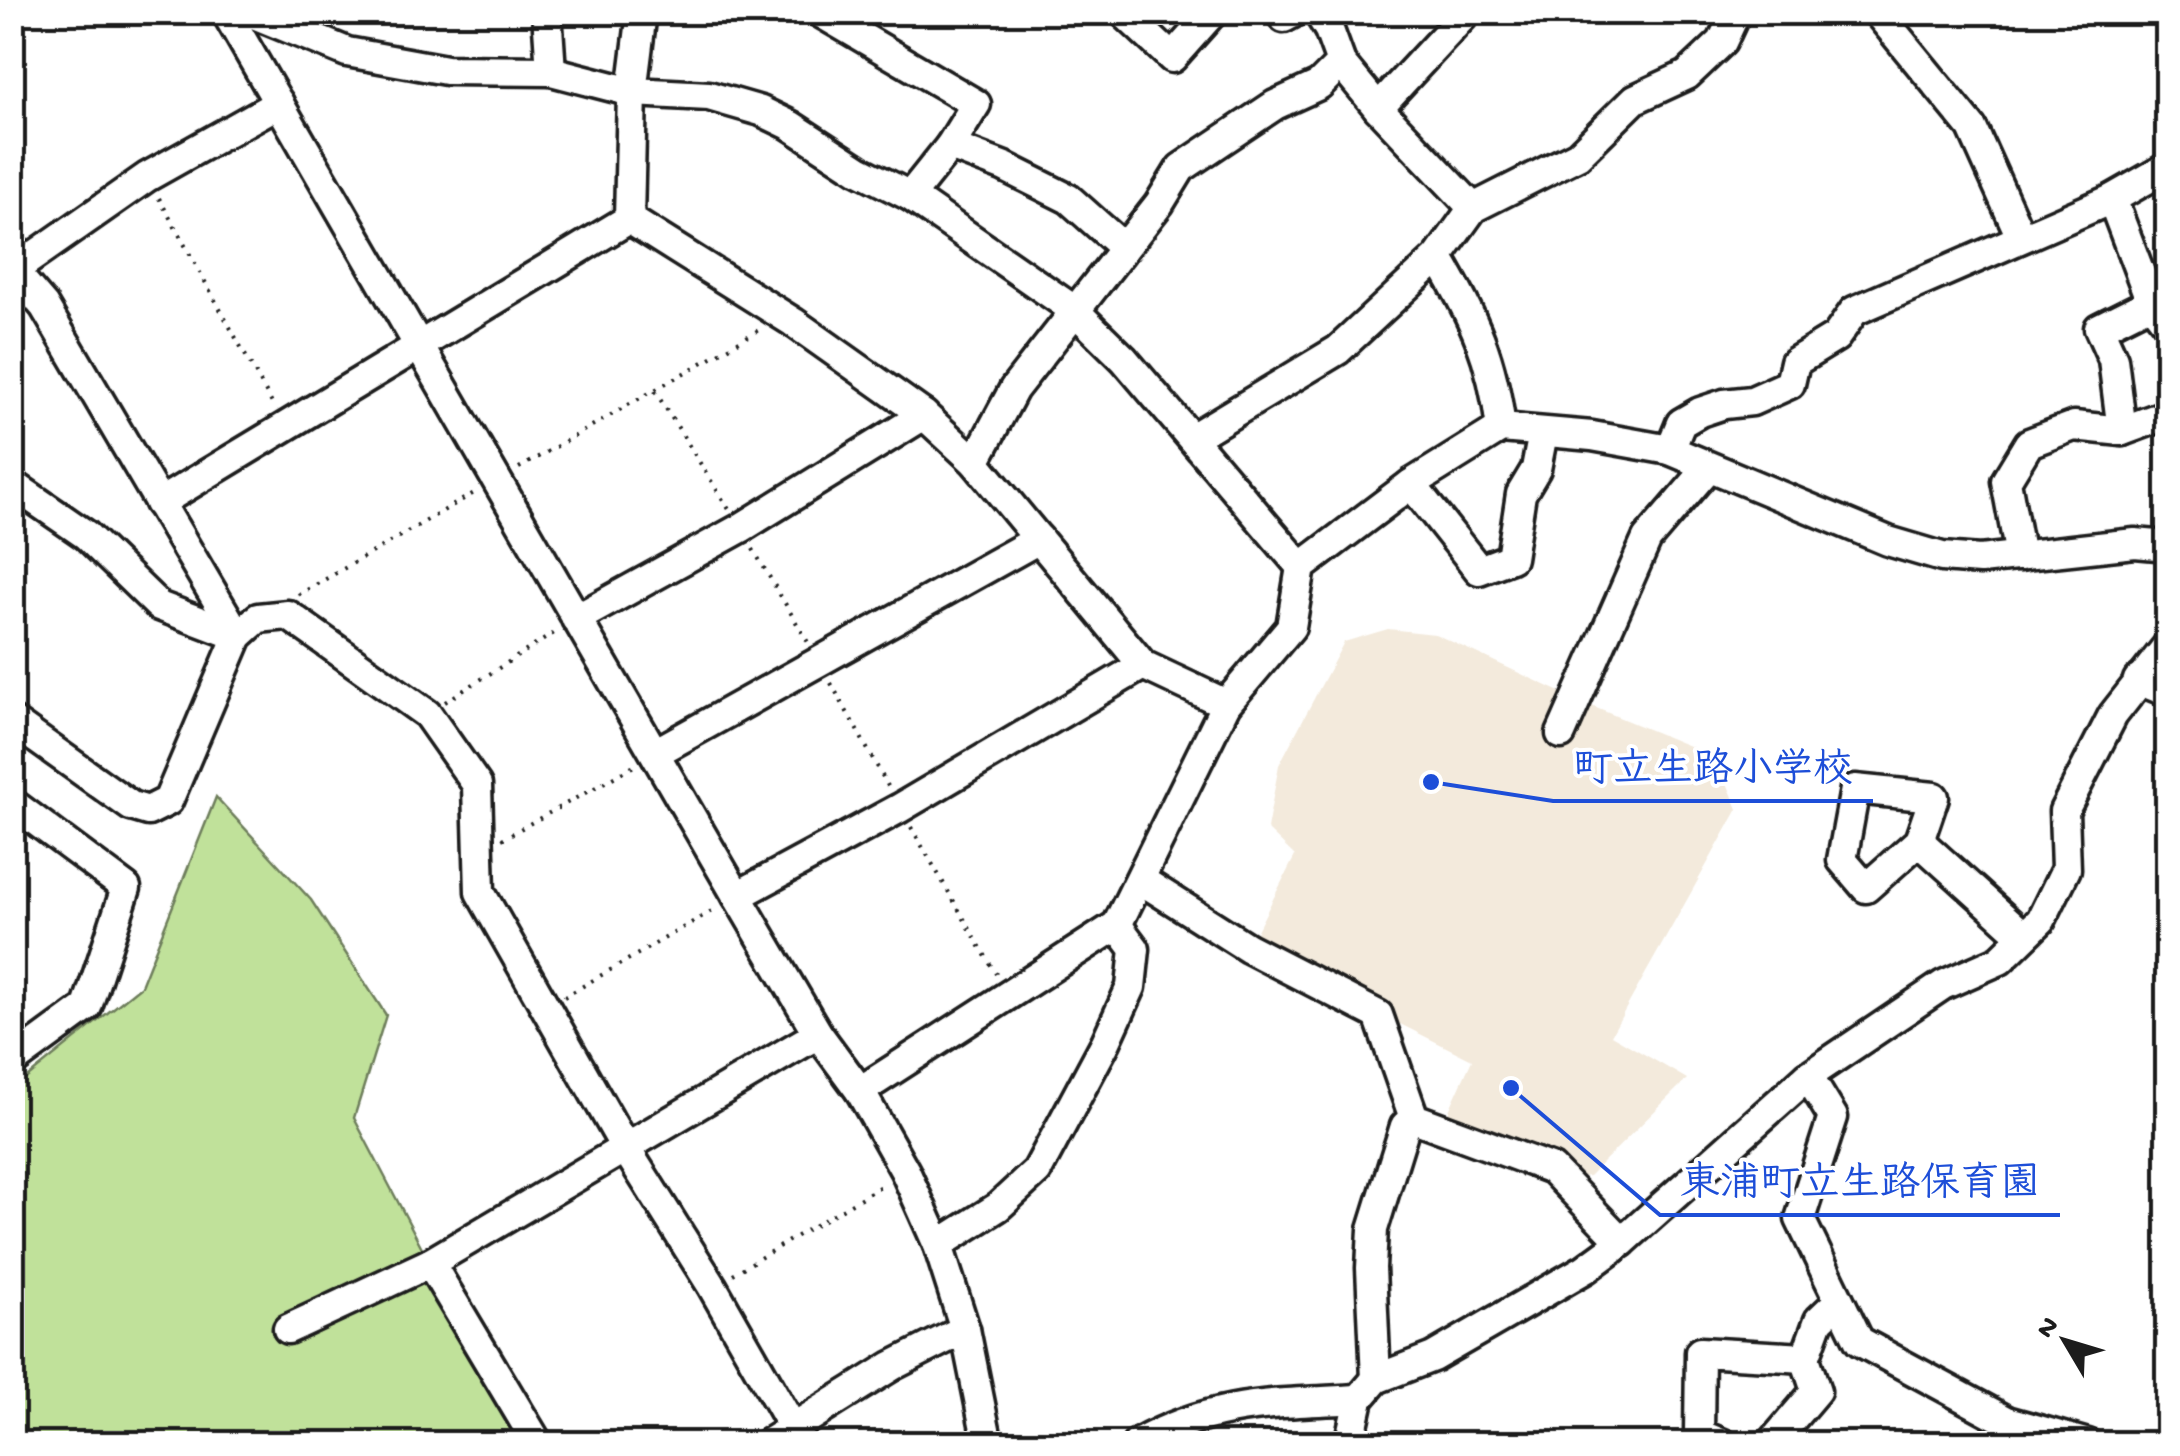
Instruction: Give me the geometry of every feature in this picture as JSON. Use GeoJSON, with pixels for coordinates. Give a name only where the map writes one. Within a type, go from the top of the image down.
{"type":"FeatureCollection","features":[{"type":"Feature","properties":{"kind":"street"},"geometry":{"type":"LineString","coordinates":[[226,12],[737,896],[818,1034],[860,1091],[905,1172],[938,1246],[965,1329],[988,1444]]}},
{"type":"Feature","properties":{"kind":"street"},"geometry":{"type":"LineString","coordinates":[[249,12],[346,52],[446,70],[551,71],[632,92],[709,96],[762,111],[790,125],[859,170],[910,196],[1074,310],[1124,359],[1301,566]]}},
{"type":"Feature","properties":{"kind":"street"},"geometry":{"type":"LineString","coordinates":[[548,12],[551,71]]}},
{"type":"Feature","properties":{"kind":"street"},"geometry":{"type":"LineString","coordinates":[[630,219],[632,92],[642,12]]}},
{"type":"Feature","properties":{"kind":"street"},"geometry":{"type":"LineString","coordinates":[[819,12],[976,104],[950,146],[910,196]]}},
{"type":"Feature","properties":{"kind":"street"},"geometry":{"type":"LineString","coordinates":[[1122,12],[1172,58],[1213,12]]}},
{"type":"Feature","properties":{"kind":"street"},"geometry":{"type":"LineString","coordinates":[[1280,12],[1284,18],[1295,12]]}},
{"type":"Feature","properties":{"kind":"street"},"geometry":{"type":"LineString","coordinates":[[1318,12],[1342,63],[1378,108],[1474,208]]}},
{"type":"Feature","properties":{"kind":"street"},"geometry":{"type":"LineString","coordinates":[[1378,108],[1467,12]]}},
{"type":"Feature","properties":{"kind":"street"},"geometry":{"type":"LineString","coordinates":[[1192,438],[1338,350],[1438,256],[1474,208],[1578,156],[1635,100],[1687,75],[1722,42],[1736,12]]}},
{"type":"Feature","properties":{"kind":"street"},"geometry":{"type":"LineString","coordinates":[[1877,12],[1972,128],[2020,237]]}},
{"type":"Feature","properties":{"kind":"street"},"geometry":{"type":"LineString","coordinates":[[975,462],[1014,389],[1160,204],[1182,168],[1276,105],[1319,85],[1342,63]]}},
{"type":"Feature","properties":{"kind":"street"},"geometry":{"type":"LineString","coordinates":[[238,636],[44,306],[14,270],[147,177],[279,103]]}},
{"type":"Feature","properties":{"kind":"street"},"geometry":{"type":"LineString","coordinates":[[950,146],[1069,199],[1124,248]]}},
{"type":"Feature","properties":{"kind":"street"},"geometry":{"type":"LineString","coordinates":[[1670,450],[1681,423],[1690,418],[1724,404],[1752,401],[1790,384],[1795,362],[1836,337],[1854,311],[2112,199],[2168,167]]}},
{"type":"Feature","properties":{"kind":"street"},"geometry":{"type":"LineString","coordinates":[[2112,199],[2160,313],[2100,328],[2114,359],[2122,431]]}},
{"type":"Feature","properties":{"kind":"street"},"geometry":{"type":"LineString","coordinates":[[630,219],[783,316],[924,415],[975,462],[1143,665],[1226,704]]}},
{"type":"Feature","properties":{"kind":"street"},"geometry":{"type":"LineString","coordinates":[[160,503],[630,219]]}},
{"type":"Feature","properties":{"kind":"street"},"geometry":{"type":"LineString","coordinates":[[1438,256],[1468,308],[1494,376],[1501,428]]}},
{"type":"Feature","properties":{"kind":"street"},"geometry":{"type":"LineString","coordinates":[[2020,556],[2006,481],[2029,442],[2074,426],[2122,431],[2168,414]]}},
{"type":"Feature","properties":{"kind":"street"},"geometry":{"type":"LineString","coordinates":[[576,619],[741,528],[924,415]]}},
{"type":"Feature","properties":{"kind":"street"},"geometry":{"type":"LineString","coordinates":[[860,1091],[1118,925],[1226,704],[1291,627],[1301,566],[1411,484],[1501,428],[1592,436],[1670,450],[1906,546],[1961,558],[2020,556],[2135,543],[2168,546]]}},
{"type":"Feature","properties":{"kind":"street"},"geometry":{"type":"LineString","coordinates":[[1411,484],[1479,570],[1511,558],[1521,494],[1536,469],[1543,433]]}},
{"type":"Feature","properties":{"kind":"street"},"geometry":{"type":"LineString","coordinates":[[1561,734],[1647,538],[1709,466]]}},
{"type":"Feature","properties":{"kind":"street"},"geometry":{"type":"LineString","coordinates":[[12,484],[86,535],[158,606],[238,636]]}},
{"type":"Feature","properties":{"kind":"street"},"geometry":{"type":"LineString","coordinates":[[655,754],[1040,539]]}},
{"type":"Feature","properties":{"kind":"street"},"geometry":{"type":"LineString","coordinates":[[12,720],[131,806],[148,811],[168,801],[238,636],[258,618],[288,615],[427,714],[477,785],[480,892],[626,1148],[798,1435]]}},
{"type":"Feature","properties":{"kind":"street"},"geometry":{"type":"LineString","coordinates":[[1137,1444],[1173,1424],[1215,1410],[1368,1389],[1433,1356],[1585,1269],[1622,1242],[1808,1076],[1943,985],[2000,960],[2041,920],[2066,870],[2064,811],[2112,715],[2168,644]]}},
{"type":"Feature","properties":{"kind":"street"},"geometry":{"type":"LineString","coordinates":[[737,896],[900,808],[1143,665]]}},
{"type":"Feature","properties":{"kind":"street"},"geometry":{"type":"LineString","coordinates":[[2138,680],[2168,692]]}},
{"type":"Feature","properties":{"kind":"street"},"geometry":{"type":"LineString","coordinates":[[12,803],[126,888],[87,1007],[12,1062]]}},
{"type":"Feature","properties":{"kind":"street"},"geometry":{"type":"LineString","coordinates":[[1919,841],[2023,935]]}},
{"type":"Feature","properties":{"kind":"street"},"geometry":{"type":"LineString","coordinates":[[1141,880],[1248,948],[1378,1015],[1414,1118]]}},
{"type":"Feature","properties":{"kind":"street"},"geometry":{"type":"LineString","coordinates":[[938,1246],[998,1207],[1037,1171],[1106,1042],[1131,986],[1135,950],[1118,925]]}},
{"type":"Feature","properties":{"kind":"street"},"geometry":{"type":"LineString","coordinates":[[288,1329],[430,1263],[818,1034]]}},
{"type":"Feature","properties":{"kind":"street"},"geometry":{"type":"LineString","coordinates":[[1808,1076],[1833,1116],[1800,1219],[1858,1341],[2008,1421],[2088,1444]]}},
{"type":"Feature","properties":{"kind":"street"},"geometry":{"type":"LineString","coordinates":[[1414,1118],[1552,1169],[1622,1242]]}},
{"type":"Feature","properties":{"kind":"street"},"geometry":{"type":"LineString","coordinates":[[1349,1444],[1368,1389],[1373,1229],[1405,1126],[1414,1118]]}},
{"type":"Feature","properties":{"kind":"street"},"geometry":{"type":"LineString","coordinates":[[430,1263],[538,1444]]}},
{"type":"Feature","properties":{"kind":"street"},"geometry":{"type":"LineString","coordinates":[[1772,1444],[1816,1391],[1805,1358],[1819,1320],[1839,1301]]}},
{"type":"Feature","properties":{"kind":"street"},"geometry":{"type":"LineString","coordinates":[[766,1444],[798,1435],[892,1366],[965,1329]]}},
{"type":"Feature","properties":{"kind":"street"},"geometry":{"type":"LineString","coordinates":[[1723,1444],[1700,1434],[1700,1352],[1805,1358]]}},
{"type":"Feature","properties":{"kind":"path"},"geometry":{"type":"LineString","coordinates":[[147,177],[286,428]]}},
{"type":"Feature","properties":{"kind":"path"},"geometry":{"type":"LineString","coordinates":[[292,599],[783,316]]}},
{"type":"Feature","properties":{"kind":"path"},"geometry":{"type":"LineString","coordinates":[[654,391],[820,662],[1009,996]]}},
{"type":"Feature","properties":{"kind":"path"},"geometry":{"type":"LineString","coordinates":[[427,714],[576,619]]}},
{"type":"Feature","properties":{"kind":"path"},"geometry":{"type":"LineString","coordinates":[[477,854],[655,754]]}},
{"type":"Feature","properties":{"kind":"path"},"geometry":{"type":"LineString","coordinates":[[546,1008],[737,896]]}},
{"type":"Feature","properties":{"kind":"path"},"geometry":{"type":"LineString","coordinates":[[712,1286],[905,1172]]}},
{"type":"Feature","properties":{"kind":"shaded area"},"geometry":{"type":"Polygon","coordinates":[[[1388,629],[1435,634],[1584,703],[1716,757],[1738,809],[1611,1035],[1687,1079],[1589,1176],[1572,1178],[1441,1128],[1472,1060],[1248,948],[1295,856],[1267,829],[1279,765],[1344,642],[1388,629]]]}},
{"type":"Feature","properties":{"kind":"green space"},"geometry":{"type":"Polygon","coordinates":[[[216,797],[311,900],[386,1015],[354,1118],[430,1263],[538,1443],[13,1444],[13,1089],[141,986],[216,797]]]}},
{"type":"Feature","properties":{"kind":"place","name":"町立生路小学校"},"geometry":{"type":"Point","coordinates":[1431,782]}},
{"type":"Feature","properties":{"kind":"place","name":"東浦町立生路保育園"},"geometry":{"type":"Point","coordinates":[1511,1088]}}]}
